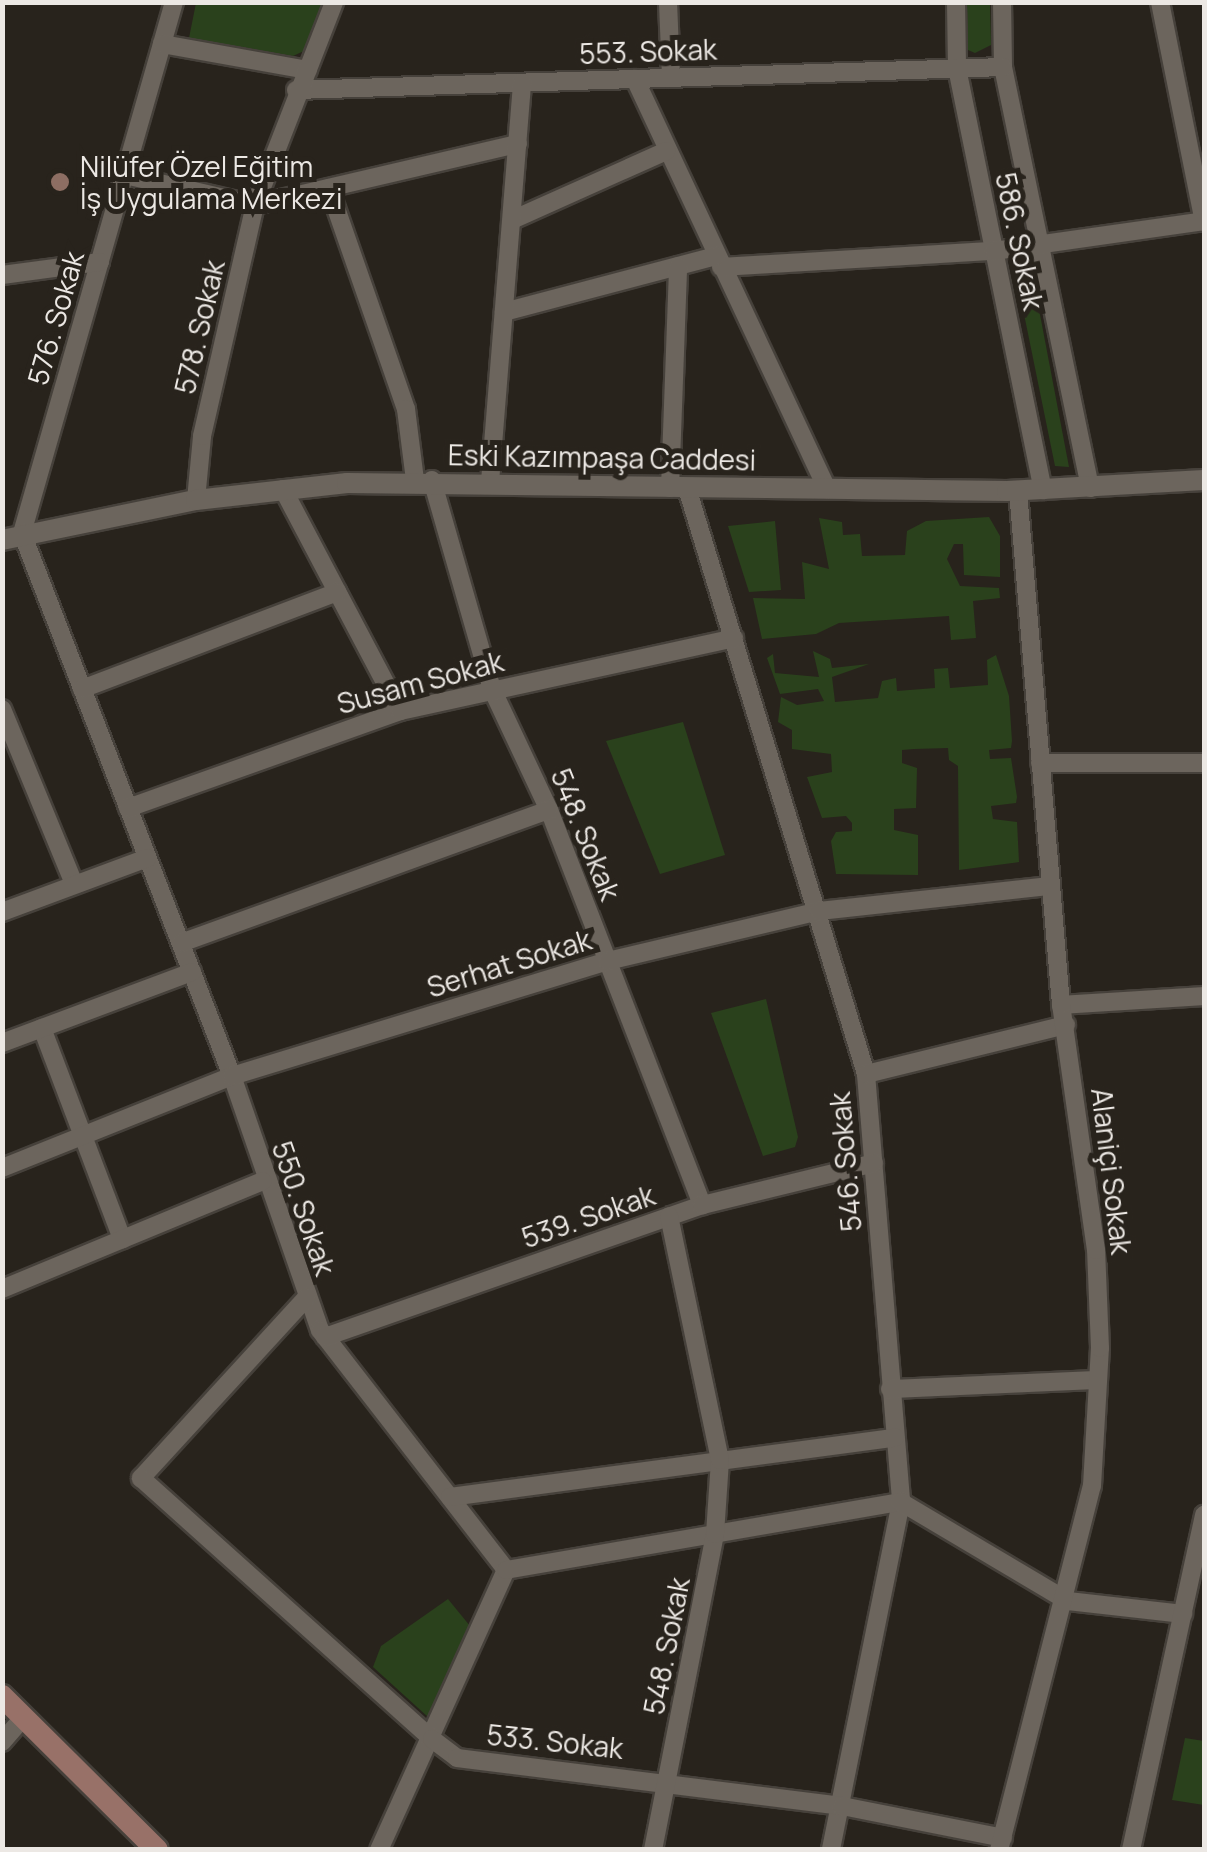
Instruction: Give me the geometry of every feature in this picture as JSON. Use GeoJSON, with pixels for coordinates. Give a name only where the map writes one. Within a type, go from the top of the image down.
{"type":"FeatureCollection","features":[{"type":"Feature","properties":{"kind":"main road"},"geometry":{"type":"LineString","coordinates":[[2,1696],[157,1850]]}},
{"type":"Feature","properties":{"kind":"street","name":"576. Sokak"},"geometry":{"type":"LineString","coordinates":[[12,536],[100,262],[174,2]]}},
{"type":"Feature","properties":{"kind":"street","name":"578. Sokak"},"geometry":{"type":"LineString","coordinates":[[196,500],[202,436],[255,205],[296,90],[308,70],[334,2]]}},
{"type":"Feature","properties":{"kind":"street"},"geometry":{"type":"LineString","coordinates":[[668,2],[671,78]]}},
{"type":"Feature","properties":{"kind":"street","name":"586. Sokak"},"geometry":{"type":"LineString","coordinates":[[956,2],[957,68],[1043,490]]}},
{"type":"Feature","properties":{"kind":"street","name":"586. Sokak"},"geometry":{"type":"LineString","coordinates":[[1002,2],[1003,67],[1090,488]]}},
{"type":"Feature","properties":{"kind":"street"},"geometry":{"type":"LineString","coordinates":[[504,312],[678,266],[719,261],[994,251],[1204,222],[1160,2]]}},
{"type":"Feature","properties":{"kind":"street"},"geometry":{"type":"LineString","coordinates":[[162,44],[308,70]]}},
{"type":"Feature","properties":{"kind":"street","name":"553. Sokak"},"geometry":{"type":"LineString","coordinates":[[296,90],[1003,67]]}},
{"type":"Feature","properties":{"kind":"street"},"geometry":{"type":"LineString","coordinates":[[634,79],[827,489]]}},
{"type":"Feature","properties":{"kind":"street"},"geometry":{"type":"LineString","coordinates":[[490,482],[522,83]]}},
{"type":"Feature","properties":{"kind":"street"},"geometry":{"type":"LineString","coordinates":[[125,175],[255,205],[518,144]]}},
{"type":"Feature","properties":{"kind":"street"},"geometry":{"type":"LineString","coordinates":[[512,220],[666,151]]}},
{"type":"Feature","properties":{"kind":"street","name":"548. Sokak"},"geometry":{"type":"LineString","coordinates":[[329,188],[406,410],[423,480],[492,689],[549,810],[702,1205]]}},
{"type":"Feature","properties":{"kind":"street"},"geometry":{"type":"LineString","coordinates":[[2,275],[100,262]]}},
{"type":"Feature","properties":{"kind":"street","name":"546. Sokak"},"geometry":{"type":"LineString","coordinates":[[678,266],[678,488],[734,638],[866,1074],[901,1502],[831,1850]]}},
{"type":"Feature","properties":{"kind":"street","name":"Eski Kazımpaşa Caddesi"},"geometry":{"type":"LineString","coordinates":[[12,536],[196,500],[283,489],[423,480],[678,488],[1018,491],[1204,480]]}},
{"type":"Feature","properties":{"kind":"street"},"geometry":{"type":"LineString","coordinates":[[283,489],[400,711]]}},
{"type":"Feature","properties":{"kind":"street","name":"Alaniçi Sokak"},"geometry":{"type":"LineString","coordinates":[[1001,1844],[1068,1601],[1092,1486],[1098,1380],[1096,1250],[1061,1006],[1018,491]]}},
{"type":"Feature","properties":{"kind":"street","name":"550. Sokak"},"geometry":{"type":"LineString","coordinates":[[12,536],[82,689],[232,1076],[263,1181],[325,1337],[506,1570]]}},
{"type":"Feature","properties":{"kind":"street"},"geometry":{"type":"LineString","coordinates":[[82,689],[337,592]]}},
{"type":"Feature","properties":{"kind":"street","name":"Susam Sokak"},"geometry":{"type":"LineString","coordinates":[[128,808],[400,711],[734,638]]}},
{"type":"Feature","properties":{"kind":"street"},"geometry":{"type":"LineString","coordinates":[[2,709],[74,884]]}},
{"type":"Feature","properties":{"kind":"street"},"geometry":{"type":"LineString","coordinates":[[1040,763],[1204,763]]}},
{"type":"Feature","properties":{"kind":"street"},"geometry":{"type":"LineString","coordinates":[[180,943],[549,810]]}},
{"type":"Feature","properties":{"kind":"street"},"geometry":{"type":"LineString","coordinates":[[2,912],[147,858]]}},
{"type":"Feature","properties":{"kind":"street","name":"Serhat Sokak"},"geometry":{"type":"LineString","coordinates":[[2,1168],[232,1076],[608,962],[819,911],[1051,886]]}},
{"type":"Feature","properties":{"kind":"street"},"geometry":{"type":"LineString","coordinates":[[2,1043],[192,972]]}},
{"type":"Feature","properties":{"kind":"street"},"geometry":{"type":"LineString","coordinates":[[1061,1006],[1204,996]]}},
{"type":"Feature","properties":{"kind":"street"},"geometry":{"type":"LineString","coordinates":[[866,1074],[1066,1025]]}},
{"type":"Feature","properties":{"kind":"street"},"geometry":{"type":"LineString","coordinates":[[42,1028],[122,1239]]}},
{"type":"Feature","properties":{"kind":"street","name":"539. Sokak"},"geometry":{"type":"LineString","coordinates":[[325,1337],[702,1205],[874,1163]]}},
{"type":"Feature","properties":{"kind":"street"},"geometry":{"type":"LineString","coordinates":[[2,1289],[263,1181]]}},
{"type":"Feature","properties":{"kind":"street","name":"548. Sokak"},"geometry":{"type":"LineString","coordinates":[[653,1850],[716,1534],[720,1460],[669,1216]]}},
{"type":"Feature","properties":{"kind":"street","name":"533. Sokak"},"geometry":{"type":"LineString","coordinates":[[307,1297],[141,1478],[432,1739],[458,1758],[842,1806],[1001,1844]]}},
{"type":"Feature","properties":{"kind":"street"},"geometry":{"type":"LineString","coordinates":[[890,1388],[1098,1380]]}},
{"type":"Feature","properties":{"kind":"street"},"geometry":{"type":"LineString","coordinates":[[450,1498],[895,1438]]}},
{"type":"Feature","properties":{"kind":"street"},"geometry":{"type":"LineString","coordinates":[[379,1850],[506,1570],[901,1502],[1068,1601],[1183,1614]]}},
{"type":"Feature","properties":{"kind":"street"},"geometry":{"type":"LineString","coordinates":[[1131,1850],[1204,1515]]}},
{"type":"Feature","properties":{"kind":"street"},"geometry":{"type":"LineString","coordinates":[[2,1742],[24,1716]]}},
{"type":"Feature","properties":{"kind":"green space"},"geometry":{"type":"Polygon","coordinates":[[[196,3],[323,3],[304,51],[293,56],[189,38],[196,3]]]}},
{"type":"Feature","properties":{"kind":"green space"},"geometry":{"type":"Polygon","coordinates":[[[967,3],[990,3],[991,45],[975,53],[968,50],[967,3]]]}},
{"type":"Feature","properties":{"kind":"green space"},"geometry":{"type":"Polygon","coordinates":[[[1019,259],[1030,262],[1069,467],[1055,466],[1014,265],[1019,259]]]}},
{"type":"Feature","properties":{"kind":"green space"},"geometry":{"type":"Polygon","coordinates":[[[989,517],[1000,536],[1000,577],[964,575],[963,544],[954,544],[947,559],[960,586],[999,588],[1000,598],[973,601],[976,638],[951,640],[949,616],[839,623],[816,634],[762,639],[753,598],[805,599],[802,562],[829,569],[819,518],[842,522],[843,535],[860,534],[862,556],[905,555],[907,531],[926,521],[989,517]]]}},
{"type":"Feature","properties":{"kind":"green space"},"geometry":{"type":"Polygon","coordinates":[[[775,521],[781,590],[749,592],[728,526],[775,521]]]}},
{"type":"Feature","properties":{"kind":"green space"},"geometry":{"type":"Polygon","coordinates":[[[813,651],[830,659],[832,668],[869,664],[832,677],[835,702],[878,698],[882,681],[896,678],[897,691],[935,688],[934,669],[948,668],[950,688],[988,685],[987,660],[996,655],[1009,696],[1012,741],[1011,748],[989,750],[990,759],[1011,758],[1017,797],[1016,803],[991,806],[993,819],[1017,822],[1019,862],[959,870],[958,766],[949,760],[948,748],[914,749],[902,750],[902,763],[917,768],[916,808],[894,809],[894,830],[918,835],[918,875],[836,874],[831,841],[836,832],[852,831],[852,823],[846,816],[822,818],[807,777],[832,772],[831,754],[792,749],[792,730],[778,722],[781,697],[797,705],[824,701],[818,689],[780,694],[767,658],[773,654],[775,673],[819,677],[813,651]]]}},
{"type":"Feature","properties":{"kind":"green space"},"geometry":{"type":"Polygon","coordinates":[[[683,722],[725,855],[660,874],[606,741],[683,722]]]}},
{"type":"Feature","properties":{"kind":"green space"},"geometry":{"type":"Polygon","coordinates":[[[766,999],[798,1137],[795,1147],[763,1156],[711,1013],[766,999]]]}},
{"type":"Feature","properties":{"kind":"green space"},"geometry":{"type":"Polygon","coordinates":[[[448,1599],[470,1626],[428,1717],[373,1667],[381,1646],[448,1599]]]}},
{"type":"Feature","properties":{"kind":"green space"},"geometry":{"type":"Polygon","coordinates":[[[1185,1738],[1204,1741],[1204,1805],[1172,1800],[1185,1738]]]}},
{"type":"Feature","properties":{"kind":"place","name":"Nilüfer Özel Eğitim İş Uygulama Merkezi"},"geometry":{"type":"Point","coordinates":[60,182]}}]}
